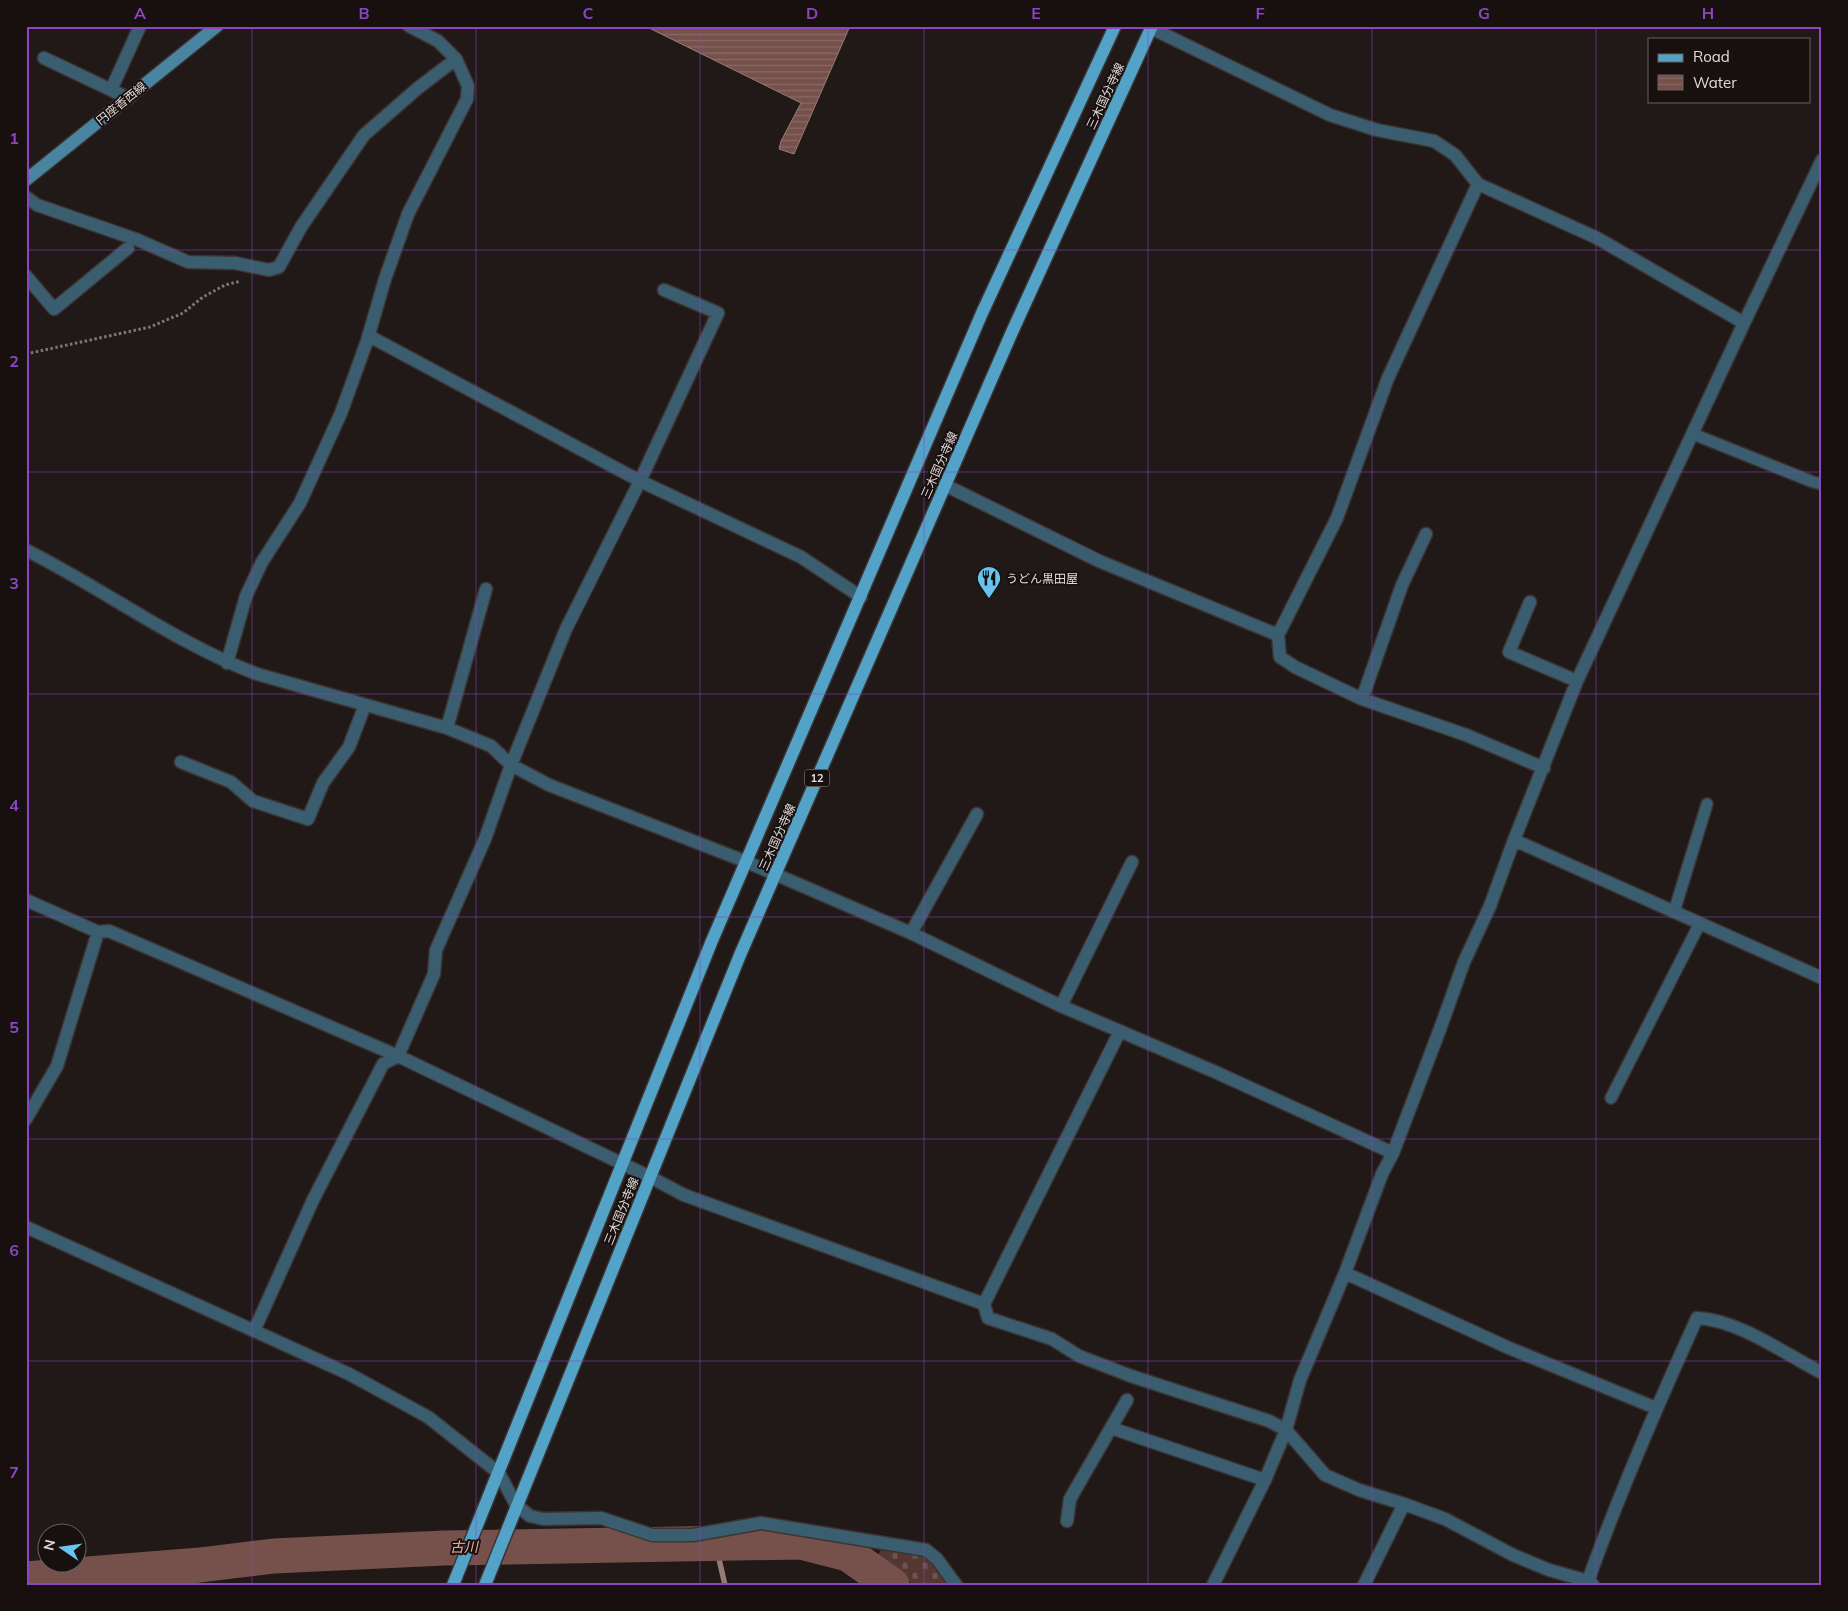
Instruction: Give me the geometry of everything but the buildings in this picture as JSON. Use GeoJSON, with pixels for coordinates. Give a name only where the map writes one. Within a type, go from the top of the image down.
{"type":"FeatureCollection","features":[{"type":"Feature","properties":{"kind":"main road","name":"円座香西線"},"geometry":{"type":"LineString","coordinates":[[26,180],[217,26]]}},
{"type":"Feature","properties":{"kind":"main road","name":"三木国分寺線"},"geometry":{"type":"LineString","coordinates":[[453,1585],[711,943],[982,313],[1115,26]]}},
{"type":"Feature","properties":{"kind":"main road","name":"三木国分寺線"},"geometry":{"type":"LineString","coordinates":[[484,1585],[740,955],[1012,332],[1151,27]]}},
{"type":"Feature","properties":{"kind":"street"},"geometry":{"type":"LineString","coordinates":[[110,90],[140,26]]}},
{"type":"Feature","properties":{"kind":"street"},"geometry":{"type":"LineString","coordinates":[[227,663],[246,596],[262,562],[300,503],[341,413],[369,336],[385,279],[408,214],[467,99],[468,86],[456,58],[438,41],[409,26]]}},
{"type":"Feature","properties":{"kind":"street"},"geometry":{"type":"LineString","coordinates":[[1151,27],[1330,115],[1377,130],[1434,141],[1455,156],[1478,184],[1597,238],[1744,323]]}},
{"type":"Feature","properties":{"kind":"street"},"geometry":{"type":"LineString","coordinates":[[44,58],[128,98]]}},
{"type":"Feature","properties":{"kind":"street"},"geometry":{"type":"LineString","coordinates":[[26,197],[37,205],[138,240],[188,262],[235,263],[269,270],[279,267],[301,227],[364,135],[456,58]]}},
{"type":"Feature","properties":{"kind":"street"},"geometry":{"type":"LineString","coordinates":[[1213,1585],[1265,1480],[1286,1430],[1300,1380],[1346,1273],[1464,962],[1490,906],[1514,840],[1578,680],[1822,160]]}},
{"type":"Feature","properties":{"kind":"street"},"geometry":{"type":"LineString","coordinates":[[1478,184],[1388,378],[1337,518],[1278,635],[1280,657],[1295,667],[1362,700],[1466,734],[1544,768]]}},
{"type":"Feature","properties":{"kind":"street"},"geometry":{"type":"LineString","coordinates":[[26,276],[54,309],[128,248]]}},
{"type":"Feature","properties":{"kind":"street"},"geometry":{"type":"LineString","coordinates":[[254,1331],[312,1200],[383,1064],[398,1056],[434,974],[436,950],[484,839],[511,765],[566,629],[640,480],[718,313],[664,290]]}},
{"type":"Feature","properties":{"kind":"street"},"geometry":{"type":"LineString","coordinates":[[369,336],[640,480],[801,557],[861,596]]}},
{"type":"Feature","properties":{"kind":"street"},"geometry":{"type":"LineString","coordinates":[[945,485],[1099,561],[1278,635]]}},
{"type":"Feature","properties":{"kind":"street"},"geometry":{"type":"LineString","coordinates":[[1362,700],[1402,585],[1426,534]]}},
{"type":"Feature","properties":{"kind":"street"},"geometry":{"type":"LineString","coordinates":[[26,550],[69,571],[181,639],[227,663],[257,674],[447,728],[490,746],[511,765],[549,785],[747,862],[912,933],[1061,1006],[1213,1071],[1393,1153]]}},
{"type":"Feature","properties":{"kind":"street"},"geometry":{"type":"LineString","coordinates":[[447,728],[486,589]]}},
{"type":"Feature","properties":{"kind":"street"},"geometry":{"type":"LineString","coordinates":[[1530,602],[1509,652],[1578,680]]}},
{"type":"Feature","properties":{"kind":"street"},"geometry":{"type":"LineString","coordinates":[[181,762],[231,782],[252,801],[308,819],[323,783],[349,748],[365,704]]}},
{"type":"Feature","properties":{"kind":"street"},"geometry":{"type":"LineString","coordinates":[[912,933],[977,814]]}},
{"type":"Feature","properties":{"kind":"street"},"geometry":{"type":"LineString","coordinates":[[1514,840],[1822,978]]}},
{"type":"Feature","properties":{"kind":"street"},"geometry":{"type":"LineString","coordinates":[[1061,1006],[1132,862]]}},
{"type":"Feature","properties":{"kind":"street"},"geometry":{"type":"LineString","coordinates":[[26,900],[98,932],[109,931],[398,1056],[684,1195],[984,1304]]}},
{"type":"Feature","properties":{"kind":"street"},"geometry":{"type":"LineString","coordinates":[[26,1119],[57,1066],[98,932]]}},
{"type":"Feature","properties":{"kind":"street"},"geometry":{"type":"LineString","coordinates":[[1120,1031],[984,1304],[988,1318],[1052,1340],[1079,1356],[1130,1376],[1269,1422],[1286,1430],[1325,1474],[1359,1490],[1446,1520],[1513,1555],[1549,1570],[1590,1583],[1609,1522],[1656,1408],[1697,1318],[1711,1319],[1751,1334],[1822,1373]]}},
{"type":"Feature","properties":{"kind":"street"},"geometry":{"type":"LineString","coordinates":[[26,1226],[349,1374],[428,1417],[499,1473],[516,1505],[530,1516],[543,1519],[601,1518],[652,1535],[693,1535],[761,1523],[926,1550],[937,1559],[956,1585]]}},
{"type":"Feature","properties":{"kind":"street"},"geometry":{"type":"LineString","coordinates":[[1346,1273],[1509,1348],[1656,1408]]}},
{"type":"Feature","properties":{"kind":"street"},"geometry":{"type":"LineString","coordinates":[[1067,1520],[1070,1499],[1127,1400]]}},
{"type":"Feature","properties":{"kind":"street"},"geometry":{"type":"LineString","coordinates":[[1111,1428],[1265,1480]]}},
{"type":"Feature","properties":{"kind":"street"},"geometry":{"type":"LineString","coordinates":[[1364,1585],[1404,1504]]}},
{"type":"Feature","properties":{"kind":"lane"},"geometry":{"type":"LineString","coordinates":[[1693,434],[1822,484]]}},
{"type":"Feature","properties":{"kind":"lane"},"geometry":{"type":"LineString","coordinates":[[1674,912],[1707,804]]}},
{"type":"Feature","properties":{"kind":"lane"},"geometry":{"type":"LineString","coordinates":[[1611,1098],[1700,923]]}},
{"type":"Feature","properties":{"kind":"path"},"geometry":{"type":"LineString","coordinates":[[26,354],[150,327],[183,313],[203,297],[225,285],[242,280]]}},
{"type":"Feature","properties":{"kind":"green space"},"geometry":{"type":"Polygon","coordinates":[[[883,1547],[922,1556],[936,1564],[950,1585],[914,1585],[876,1558],[883,1547]]]}},
{"type":"Feature","properties":{"kind":"water"},"geometry":{"type":"Polygon","coordinates":[[[645,26],[850,26],[794,154],[779,149],[781,141],[801,103],[645,26]]]}},
{"type":"Feature","properties":{"kind":"waterway"},"geometry":{"type":"LineString","coordinates":[[715,1542],[725,1585]]}},
{"type":"Feature","properties":{"kind":"waterway","name":"古川"},"geometry":{"type":"LineString","coordinates":[[26,1579],[200,1565],[274,1556],[444,1548],[801,1542],[848,1554],[892,1585]]}},
{"type":"Feature","properties":{"kind":"place","name":"うどん黒田屋"},"geometry":{"type":"Point","coordinates":[989,599]}}]}
